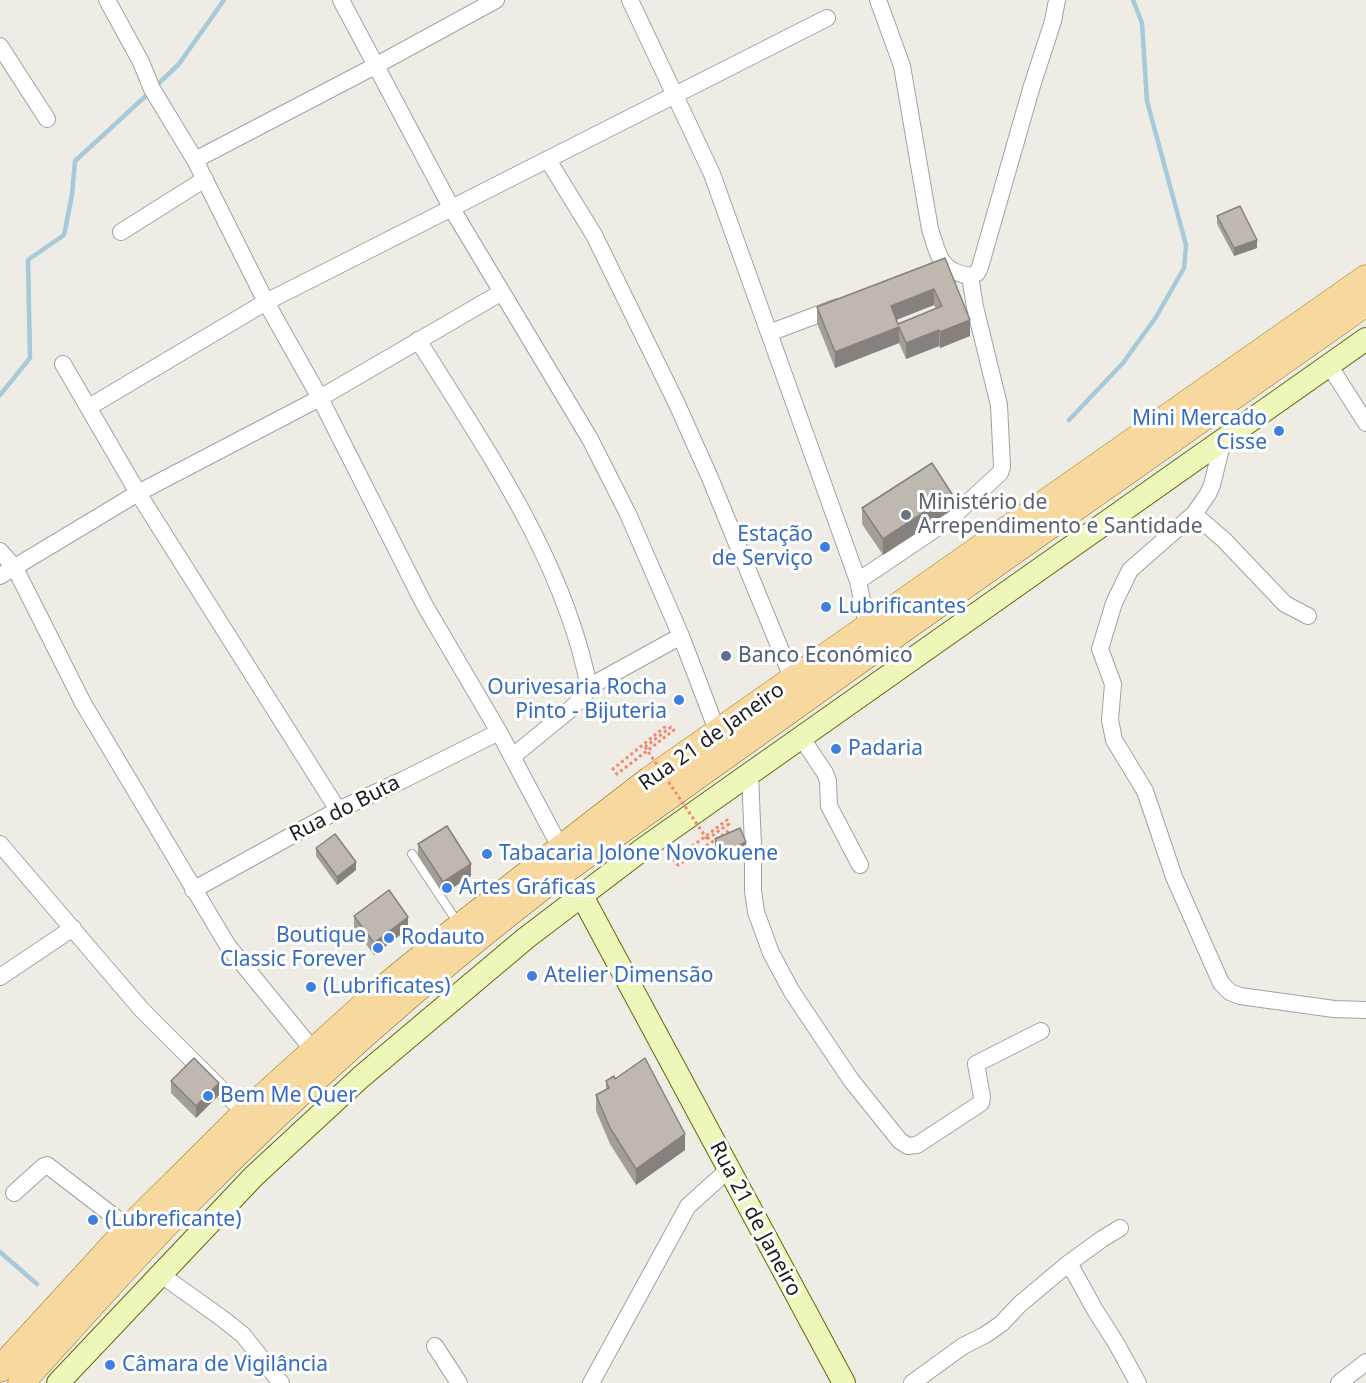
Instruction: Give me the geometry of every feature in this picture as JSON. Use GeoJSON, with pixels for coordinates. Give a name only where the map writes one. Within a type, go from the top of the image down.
{"type":"FeatureCollection","features":[{"type":"Feature","properties":{"kind":"main road","name":"Rua 21 de Janeiro"},"geometry":{"type":"LineString","coordinates":[[0,1369],[129,1228],[245,1113],[380,991],[460,926],[649,780],[1366,278]]}},
{"type":"Feature","properties":{"kind":"main road","name":"Rua 21 de Janeiro"},"geometry":{"type":"LineString","coordinates":[[21,1383],[192,1198],[265,1126],[360,1038],[506,915],[546,884],[1366,303]]}},
{"type":"Feature","properties":{"kind":"street"},"geometry":{"type":"LineString","coordinates":[[107,0],[153,89],[195,160],[266,302],[320,398],[424,604],[500,732],[560,847]]}},
{"type":"Feature","properties":{"kind":"street"},"geometry":{"type":"LineString","coordinates":[[341,0],[452,209],[590,439],[628,514],[681,636],[718,733]]}},
{"type":"Feature","properties":{"kind":"street"},"geometry":{"type":"LineString","coordinates":[[195,160],[496,0]]}},
{"type":"Feature","properties":{"kind":"street"},"geometry":{"type":"LineString","coordinates":[[630,0],[712,174],[858,581],[868,628]]}},
{"type":"Feature","properties":{"kind":"street"},"geometry":{"type":"LineString","coordinates":[[878,0],[902,66],[930,229],[946,268],[958,274],[970,276],[977,273],[980,267],[1053,21],[1057,0]]}},
{"type":"Feature","properties":{"kind":"street"},"geometry":{"type":"LineString","coordinates":[[89,407],[266,302],[827,18]]}},
{"type":"Feature","properties":{"kind":"street"},"geometry":{"type":"LineString","coordinates":[[0,46],[47,119]]}},
{"type":"Feature","properties":{"kind":"street"},"geometry":{"type":"LineString","coordinates":[[548,160],[594,235],[676,402],[793,680]]}},
{"type":"Feature","properties":{"kind":"street"},"geometry":{"type":"LineString","coordinates":[[121,232],[205,179]]}},
{"type":"Feature","properties":{"kind":"street"},"geometry":{"type":"LineString","coordinates":[[927,274],[946,268]]}},
{"type":"Feature","properties":{"kind":"street"},"geometry":{"type":"LineString","coordinates":[[858,581],[950,519],[1000,473],[1002,466],[999,405],[970,276]]}},
{"type":"Feature","properties":{"kind":"street"},"geometry":{"type":"LineString","coordinates":[[7,572],[138,493],[320,398],[502,292]]}},
{"type":"Feature","properties":{"kind":"street"},"geometry":{"type":"LineString","coordinates":[[769,333],[855,300]]}},
{"type":"Feature","properties":{"kind":"street"},"geometry":{"type":"LineString","coordinates":[[58,1383],[254,1176],[361,1077],[477,978],[643,849],[1366,339]]}},
{"type":"Feature","properties":{"kind":"street"},"geometry":{"type":"LineString","coordinates":[[418,340],[497,470],[538,544],[560,592],[589,688]]}},
{"type":"Feature","properties":{"kind":"street"},"geometry":{"type":"LineString","coordinates":[[63,364],[138,493],[338,810]]}},
{"type":"Feature","properties":{"kind":"street"},"geometry":{"type":"LineString","coordinates":[[1329,365],[1366,423]]}},
{"type":"Feature","properties":{"kind":"street"},"geometry":{"type":"LineString","coordinates":[[1223,440],[1212,485],[1194,514],[1130,570],[1114,603],[1100,649],[1113,684],[1110,720],[1114,740],[1145,791],[1174,878],[1221,983],[1230,992],[1240,996],[1334,1010],[1366,1010]]}},
{"type":"Feature","properties":{"kind":"street"},"geometry":{"type":"LineString","coordinates":[[1194,514],[1224,540],[1285,604],[1308,616]]}},
{"type":"Feature","properties":{"kind":"street"},"geometry":{"type":"LineString","coordinates":[[0,551],[7,572],[228,946],[313,1050]]}},
{"type":"Feature","properties":{"kind":"street"},"geometry":{"type":"LineString","coordinates":[[512,757],[573,707],[589,688],[681,636]]}},
{"type":"Feature","properties":{"kind":"street","name":"Rua do Buta"},"geometry":{"type":"LineString","coordinates":[[193,890],[338,810],[500,732]]}},
{"type":"Feature","properties":{"kind":"street"},"geometry":{"type":"LineString","coordinates":[[801,737],[825,772],[828,782],[829,806],[860,865]]}},
{"type":"Feature","properties":{"kind":"street"},"geometry":{"type":"LineString","coordinates":[[750,774],[753,891],[756,912],[771,953],[792,992],[851,1080],[900,1141],[908,1146],[917,1145],[981,1103],[976,1064],[1041,1031]]}},
{"type":"Feature","properties":{"kind":"street"},"geometry":{"type":"LineString","coordinates":[[0,844],[142,1010],[245,1113]]}},
{"type":"Feature","properties":{"kind":"street","name":"Rua 21 de Janeiro"},"geometry":{"type":"LineString","coordinates":[[582,896],[844,1383]]}},
{"type":"Feature","properties":{"kind":"street"},"geometry":{"type":"LineString","coordinates":[[0,977],[73,928]]}},
{"type":"Feature","properties":{"kind":"street"},"geometry":{"type":"LineString","coordinates":[[14,1192],[47,1165],[129,1228]]}},
{"type":"Feature","properties":{"kind":"street"},"geometry":{"type":"LineString","coordinates":[[591,1383],[688,1206],[728,1170]]}},
{"type":"Feature","properties":{"kind":"street"},"geometry":{"type":"LineString","coordinates":[[912,1383],[963,1346],[1001,1324],[1020,1304],[1070,1263],[1101,1239],[1120,1228]]}},
{"type":"Feature","properties":{"kind":"street"},"geometry":{"type":"LineString","coordinates":[[1070,1263],[1138,1383]]}},
{"type":"Feature","properties":{"kind":"street"},"geometry":{"type":"LineString","coordinates":[[159,1274],[243,1335],[281,1383]]}},
{"type":"Feature","properties":{"kind":"street"},"geometry":{"type":"LineString","coordinates":[[435,1346],[459,1383]]}},
{"type":"Feature","properties":{"kind":"street"},"geometry":{"type":"LineString","coordinates":[[1339,1383],[1366,1362]]}},
{"type":"Feature","properties":{"kind":"lane"},"geometry":{"type":"LineString","coordinates":[[411,854],[460,926]]}},
{"type":"Feature","properties":{"kind":"path"},"geometry":{"type":"LineString","coordinates":[[666,726],[613,769],[617,774],[674,730],[671,727],[645,747],[707,839],[729,824],[727,820],[674,860],[678,866],[730,830]]}},
{"type":"Feature","properties":{"kind":"building"},"geometry":{"type":"Polygon","coordinates":[[[1240,206],[1257,240],[1234,248],[1217,216],[1240,206]]]}},
{"type":"Feature","properties":{"kind":"building"},"geometry":{"type":"Polygon","coordinates":[[[945,258],[970,320],[906,343],[899,327],[835,352],[817,307],[945,258]],[[934,289],[891,306],[898,324],[942,306],[934,289]]]}},
{"type":"Feature","properties":{"kind":"building"},"geometry":{"type":"Polygon","coordinates":[[[932,463],[952,494],[883,539],[862,508],[932,463]]]}},
{"type":"Feature","properties":{"kind":"building"},"geometry":{"type":"Polygon","coordinates":[[[447,826],[471,864],[443,882],[418,844],[447,826]]]}},
{"type":"Feature","properties":{"kind":"building"},"geometry":{"type":"Polygon","coordinates":[[[740,828],[746,842],[722,854],[715,839],[740,828]]]}},
{"type":"Feature","properties":{"kind":"building"},"geometry":{"type":"Polygon","coordinates":[[[335,834],[356,862],[337,877],[316,848],[335,834]]]}},
{"type":"Feature","properties":{"kind":"building"},"geometry":{"type":"Polygon","coordinates":[[[389,890],[408,917],[374,943],[354,916],[389,890]]]}},
{"type":"Feature","properties":{"kind":"building"},"geometry":{"type":"Polygon","coordinates":[[[194,1058],[219,1083],[196,1106],[171,1081],[194,1058]]]}},
{"type":"Feature","properties":{"kind":"building"},"geometry":{"type":"Polygon","coordinates":[[[645,1058],[685,1134],[636,1169],[610,1128],[596,1095],[609,1088],[606,1081],[614,1076],[615,1079],[645,1058]]]}},
{"type":"Feature","properties":{"kind":"waterway"},"geometry":{"type":"LineString","coordinates":[[156,86],[179,64],[224,0]]}},
{"type":"Feature","properties":{"kind":"waterway"},"geometry":{"type":"LineString","coordinates":[[1069,420],[1123,363],[1156,317],[1184,268],[1186,245],[1147,101],[1142,23],[1133,0]]}},
{"type":"Feature","properties":{"kind":"waterway"},"geometry":{"type":"LineString","coordinates":[[0,395],[30,358],[28,260],[64,235],[72,195],[75,161],[150,92]]}},
{"type":"Feature","properties":{"kind":"waterway"},"geometry":{"type":"LineString","coordinates":[[0,1252],[37,1284]]}},
{"type":"Feature","properties":{"kind":"place","name":"Mini Mercado Cisse"},"geometry":{"type":"Point","coordinates":[1279,431]}},
{"type":"Feature","properties":{"kind":"place","name":"Ministério de Arrependimento e Santidade"},"geometry":{"type":"Point","coordinates":[906,515]}},
{"type":"Feature","properties":{"kind":"place","name":"Estação de Serviço"},"geometry":{"type":"Point","coordinates":[825,547]}},
{"type":"Feature","properties":{"kind":"place","name":"Lubrificantes"},"geometry":{"type":"Point","coordinates":[826,607]}},
{"type":"Feature","properties":{"kind":"place","name":"Banco Económico"},"geometry":{"type":"Point","coordinates":[726,656]}},
{"type":"Feature","properties":{"kind":"place","name":"Ourivesaria Rocha Pinto - Bijuteria"},"geometry":{"type":"Point","coordinates":[679,700]}},
{"type":"Feature","properties":{"kind":"place","name":"Padaria"},"geometry":{"type":"Point","coordinates":[836,749]}},
{"type":"Feature","properties":{"kind":"place","name":"Tabacaria Jolone Novokuene"},"geometry":{"type":"Point","coordinates":[487,854]}},
{"type":"Feature","properties":{"kind":"place","name":"Artes Gráficas"},"geometry":{"type":"Point","coordinates":[447,888]}},
{"type":"Feature","properties":{"kind":"place","name":"Rodauto"},"geometry":{"type":"Point","coordinates":[389,938]}},
{"type":"Feature","properties":{"kind":"place","name":"Boutique Classic Forever"},"geometry":{"type":"Point","coordinates":[378,948]}},
{"type":"Feature","properties":{"kind":"place","name":"Atelier Dimensão"},"geometry":{"type":"Point","coordinates":[532,976]}},
{"type":"Feature","properties":{"kind":"place","name":"(Lubrificates)"},"geometry":{"type":"Point","coordinates":[311,987]}},
{"type":"Feature","properties":{"kind":"place","name":"Bem Me Quer"},"geometry":{"type":"Point","coordinates":[208,1096]}},
{"type":"Feature","properties":{"kind":"place","name":"(Lubreficante)"},"geometry":{"type":"Point","coordinates":[93,1220]}},
{"type":"Feature","properties":{"kind":"place","name":"Câmara de Vigilância"},"geometry":{"type":"Point","coordinates":[110,1365]}}]}
